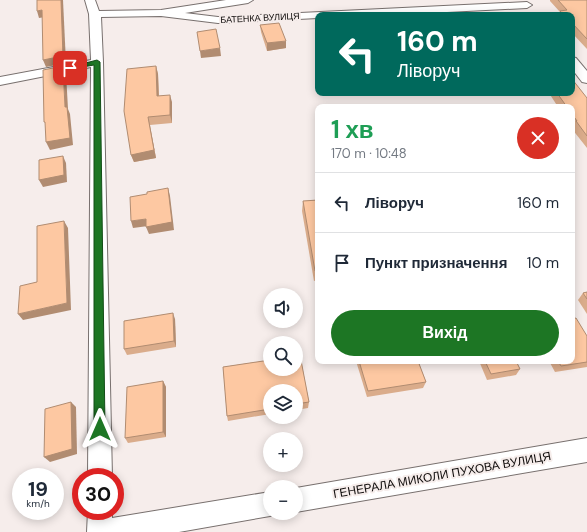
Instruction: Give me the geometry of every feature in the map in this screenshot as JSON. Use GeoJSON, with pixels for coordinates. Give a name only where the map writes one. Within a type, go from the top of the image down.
{"type":"FeatureCollection","features":[{"type":"Feature","properties":{"kind":"street","name":"БАТЕНКА ВУЛИЦЯ"},"geometry":{"type":"LineString","coordinates":[[161,13],[248,0]]}},
{"type":"Feature","properties":{"kind":"street","name":"БАТЕНКА ВУЛИЦЯ"},"geometry":{"type":"LineString","coordinates":[[355,12],[526,2]]}},
{"type":"Feature","properties":{"kind":"street"},"geometry":{"type":"LineString","coordinates":[[526,2],[533,12]]}},
{"type":"Feature","properties":{"kind":"street","name":"БАТЕНКА ВУЛИЦЯ"},"geometry":{"type":"LineString","coordinates":[[92,7],[218,20],[315,14]]}},
{"type":"Feature","properties":{"kind":"street"},"geometry":{"type":"LineString","coordinates":[[92,7],[97,62],[100,468]]}},
{"type":"Feature","properties":{"kind":"street"},"geometry":{"type":"LineString","coordinates":[[0,81],[97,62]]}},
{"type":"Feature","properties":{"kind":"street"},"geometry":{"type":"LineString","coordinates":[[575,65],[587,79]]}},
{"type":"Feature","properties":{"kind":"street","name":"ГЕНЕРАЛА МИКОЛИ ПУХОВА ВУЛИЦЯ"},"geometry":{"type":"LineString","coordinates":[[303,499],[587,450]]}},
{"type":"Feature","properties":{"kind":"street"},"geometry":{"type":"LineString","coordinates":[[106,532],[263,505]]}},
{"type":"Feature","properties":{"kind":"street"},"geometry":{"type":"LineString","coordinates":[[100,520],[100,532]]}},
{"type":"Feature","properties":{"kind":"building"},"geometry":{"type":"Polygon","coordinates":[[[37,0],[61,0],[63,56],[43,60],[42,10],[37,11],[37,0]]]}},
{"type":"Feature","properties":{"kind":"building"},"geometry":{"type":"Polygon","coordinates":[[[558,0],[587,0],[587,39],[575,26],[575,12],[560,11],[567,10],[558,0]]]}},
{"type":"Feature","properties":{"kind":"building"},"geometry":{"type":"Polygon","coordinates":[[[279,23],[286,41],[267,43],[260,25],[279,23]]]}},
{"type":"Feature","properties":{"kind":"building"},"geometry":{"type":"Polygon","coordinates":[[[216,29],[220,48],[200,51],[197,32],[216,29]]]}},
{"type":"Feature","properties":{"kind":"building"},"geometry":{"type":"Polygon","coordinates":[[[63,66],[65,107],[67,107],[70,138],[46,142],[43,70],[63,66]]]}},
{"type":"Feature","properties":{"kind":"building"},"geometry":{"type":"Polygon","coordinates":[[[156,66],[157,96],[170,95],[170,115],[148,117],[154,150],[131,155],[124,111],[127,69],[156,66]]]}},
{"type":"Feature","properties":{"kind":"building"},"geometry":{"type":"Polygon","coordinates":[[[575,83],[587,98],[587,136],[576,121],[575,104],[565,104],[559,96],[575,96],[575,83]]]}},
{"type":"Feature","properties":{"kind":"building"},"geometry":{"type":"Polygon","coordinates":[[[63,156],[64,175],[39,180],[39,160],[63,156]]]}},
{"type":"Feature","properties":{"kind":"building"},"geometry":{"type":"Polygon","coordinates":[[[168,188],[172,222],[146,227],[146,219],[131,221],[130,197],[168,188]]]}},
{"type":"Feature","properties":{"kind":"building"},"geometry":{"type":"Polygon","coordinates":[[[315,200],[315,271],[303,201],[315,200]]]}},
{"type":"Feature","properties":{"kind":"building"},"geometry":{"type":"Polygon","coordinates":[[[64,221],[67,303],[18,314],[20,286],[37,282],[37,226],[64,221]]]}},
{"type":"Feature","properties":{"kind":"building"},"geometry":{"type":"Polygon","coordinates":[[[587,292],[587,299],[583,293],[587,292]]]}},
{"type":"Feature","properties":{"kind":"building"},"geometry":{"type":"Polygon","coordinates":[[[173,313],[174,341],[124,349],[124,321],[173,313]]]}},
{"type":"Feature","properties":{"kind":"building"},"geometry":{"type":"Polygon","coordinates":[[[575,318],[587,336],[587,362],[575,364],[575,318]]]}},
{"type":"Feature","properties":{"kind":"building"},"geometry":{"type":"Polygon","coordinates":[[[263,361],[263,376],[303,376],[303,371],[309,402],[303,403],[303,384],[263,384],[263,410],[227,416],[223,367],[263,361]]]}},
{"type":"Feature","properties":{"kind":"building"},"geometry":{"type":"Polygon","coordinates":[[[360,364],[419,364],[426,382],[368,391],[360,364]]]}},
{"type":"Feature","properties":{"kind":"building"},"geometry":{"type":"Polygon","coordinates":[[[486,364],[518,364],[520,369],[491,374],[486,364]]]}},
{"type":"Feature","properties":{"kind":"building"},"geometry":{"type":"Polygon","coordinates":[[[560,364],[574,364],[561,366],[560,364]]]}},
{"type":"Feature","properties":{"kind":"building"},"geometry":{"type":"Polygon","coordinates":[[[163,381],[163,432],[125,438],[127,387],[163,381]]]}},
{"type":"Feature","properties":{"kind":"building"},"geometry":{"type":"Polygon","coordinates":[[[71,402],[72,449],[44,457],[45,409],[71,402]]]}},
{"type":"Feature","properties":{"kind":"route"},"geometry":{"type":"LineString","coordinates":[[70,68],[97,62],[100,429]]}}]}
